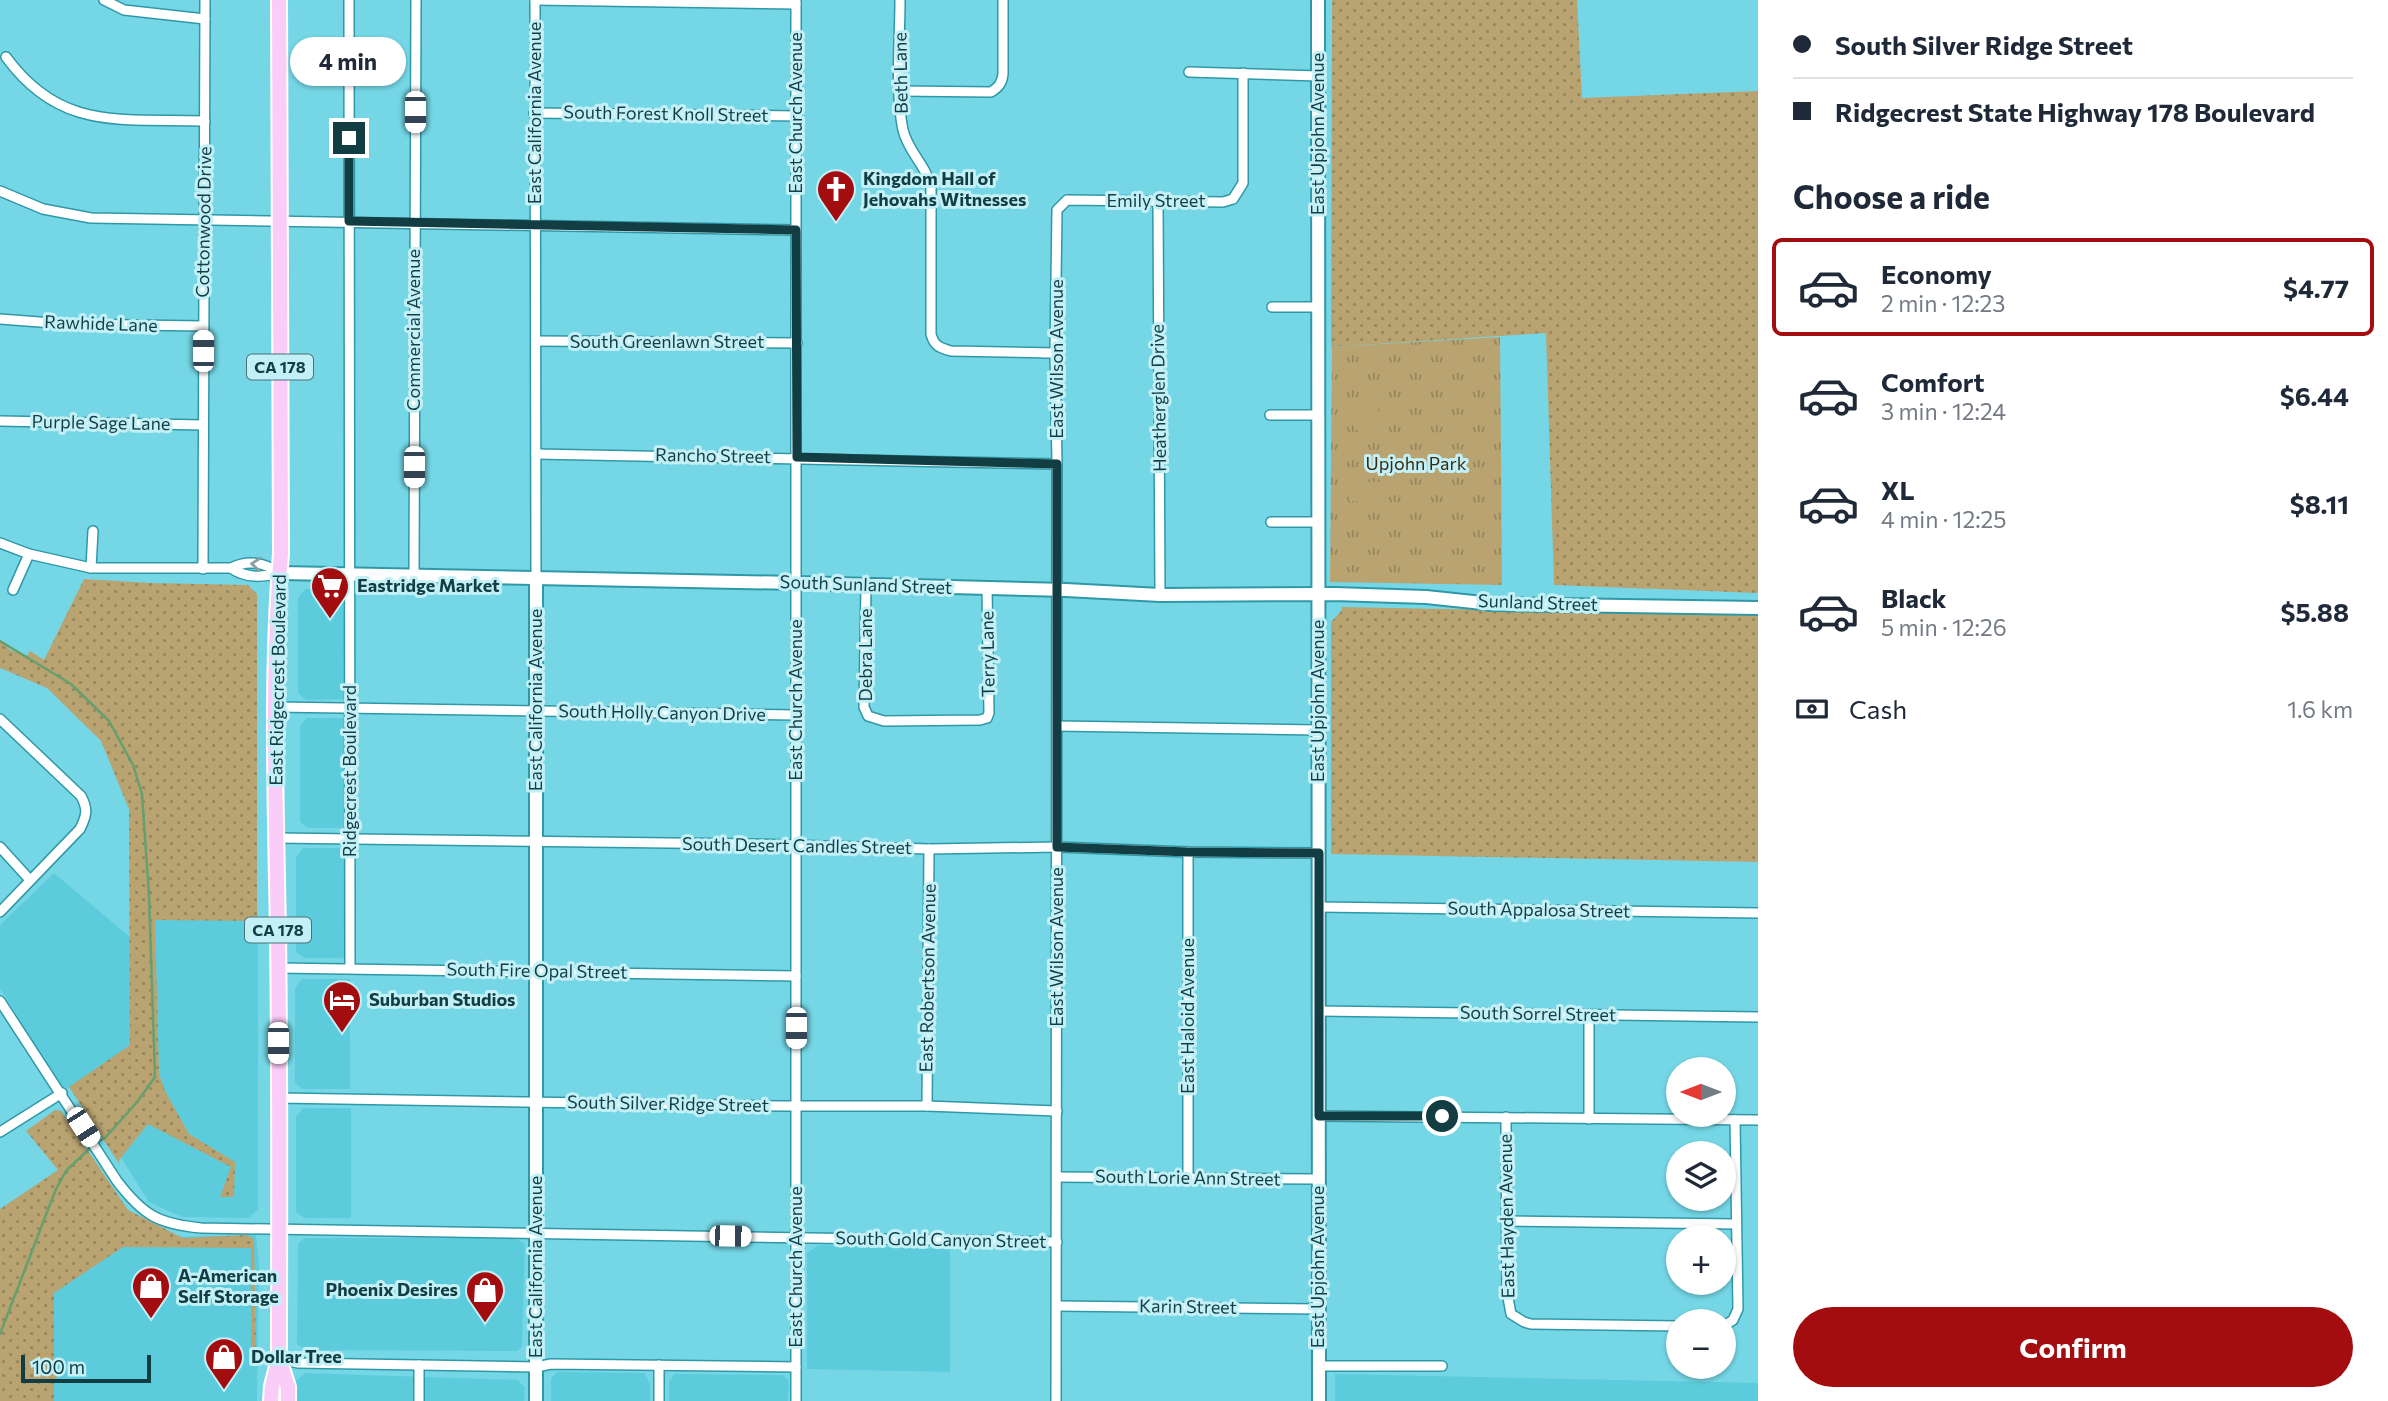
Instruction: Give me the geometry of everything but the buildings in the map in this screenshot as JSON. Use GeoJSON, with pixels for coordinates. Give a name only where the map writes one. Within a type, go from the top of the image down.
{"type":"FeatureCollection","features":[{"type":"Feature","properties":{"kind":"main road","name":"East Ridgecrest Boulevard"},"geometry":{"type":"LineString","coordinates":[[271,1401],[279,1359],[276,706],[277,588],[281,573],[279,0]]}},
{"type":"Feature","properties":{"kind":"main road","name":"East Ridgecrest Boulevard"},"geometry":{"type":"LineString","coordinates":[[279,1359],[288,1387],[288,1401]]}},
{"type":"Feature","properties":{"kind":"street"},"geometry":{"type":"LineString","coordinates":[[104,0],[124,10],[205,19]]}},
{"type":"Feature","properties":{"kind":"street","name":"Cottonwood Drive"},"geometry":{"type":"LineString","coordinates":[[203,569],[205,0]]}},
{"type":"Feature","properties":{"kind":"street","name":"Ridgecrest Boulevard"},"geometry":{"type":"LineString","coordinates":[[349,0],[348,574],[351,968]]}},
{"type":"Feature","properties":{"kind":"street","name":"Commercial Avenue"},"geometry":{"type":"LineString","coordinates":[[414,575],[416,0]]}},
{"type":"Feature","properties":{"kind":"street"},"geometry":{"type":"LineString","coordinates":[[535,0],[796,2]]}},
{"type":"Feature","properties":{"kind":"street","name":"East California Avenue"},"geometry":{"type":"LineString","coordinates":[[535,0],[536,1401]]}},
{"type":"Feature","properties":{"kind":"street","name":"Beth Lane"},"geometry":{"type":"LineString","coordinates":[[900,0],[900,91],[904,133],[925,169],[931,188],[931,334],[937,346],[951,351],[1055,353]]}},
{"type":"Feature","properties":{"kind":"street"},"geometry":{"type":"LineString","coordinates":[[900,91],[991,92],[996,89],[1003,74],[1003,0]]}},
{"type":"Feature","properties":{"kind":"street","name":"East Upjohn Avenue"},"geometry":{"type":"LineString","coordinates":[[1318,0],[1318,1401]]}},
{"type":"Feature","properties":{"kind":"street","name":"East Church Avenue"},"geometry":{"type":"LineString","coordinates":[[796,2],[796,1401]]}},
{"type":"Feature","properties":{"kind":"street"},"geometry":{"type":"LineString","coordinates":[[6,57],[29,86],[62,108],[87,116],[205,121]]}},
{"type":"Feature","properties":{"kind":"street"},"geometry":{"type":"LineString","coordinates":[[1189,72],[1318,76]]}},
{"type":"Feature","properties":{"kind":"street","name":"Emily Street"},"geometry":{"type":"LineString","coordinates":[[1064,202],[1223,202],[1233,199],[1241,187],[1243,73]]}},
{"type":"Feature","properties":{"kind":"street","name":"South Forest Knoll Street"},"geometry":{"type":"LineString","coordinates":[[534,113],[797,116]]}},
{"type":"Feature","properties":{"kind":"street"},"geometry":{"type":"LineString","coordinates":[[0,191],[43,209],[91,218],[796,230]]}},
{"type":"Feature","properties":{"kind":"street","name":"East Wilson Avenue"},"geometry":{"type":"LineString","coordinates":[[1056,1401],[1055,353],[1057,210],[1064,202]]}},
{"type":"Feature","properties":{"kind":"street","name":"Heatherglen Drive"},"geometry":{"type":"LineString","coordinates":[[1158,202],[1160,595]]}},
{"type":"Feature","properties":{"kind":"street"},"geometry":{"type":"LineString","coordinates":[[1272,307],[1318,307]]}},
{"type":"Feature","properties":{"kind":"street","name":"Rawhide Lane"},"geometry":{"type":"LineString","coordinates":[[0,319],[66,324],[203,326]]}},
{"type":"Feature","properties":{"kind":"street","name":"South Greenlawn Street"},"geometry":{"type":"LineString","coordinates":[[537,341],[797,343]]}},
{"type":"Feature","properties":{"kind":"street"},"geometry":{"type":"LineString","coordinates":[[1270,415],[1318,415]]}},
{"type":"Feature","properties":{"kind":"street","name":"Purple Sage Lane"},"geometry":{"type":"LineString","coordinates":[[0,421],[203,425]]}},
{"type":"Feature","properties":{"kind":"street","name":"Rancho Street"},"geometry":{"type":"LineString","coordinates":[[536,454],[1057,464]]}},
{"type":"Feature","properties":{"kind":"street"},"geometry":{"type":"LineString","coordinates":[[1271,522],[1318,522]]}},
{"type":"Feature","properties":{"kind":"street"},"geometry":{"type":"LineString","coordinates":[[92,568],[93,531]]}},
{"type":"Feature","properties":{"kind":"street"},"geometry":{"type":"LineString","coordinates":[[0,543],[29,554],[92,568],[203,569],[231,568],[241,563],[266,564],[281,573],[414,575]]}},
{"type":"Feature","properties":{"kind":"street"},"geometry":{"type":"LineString","coordinates":[[13,590],[29,554]]}},
{"type":"Feature","properties":{"kind":"street","name":"South Sunland Street"},"geometry":{"type":"LineString","coordinates":[[414,575],[987,588],[1160,595],[1318,594]]}},
{"type":"Feature","properties":{"kind":"street","name":"Debra Lane"},"geometry":{"type":"LineString","coordinates":[[866,586],[864,707],[868,716],[884,721],[984,719]]}},
{"type":"Feature","properties":{"kind":"street","name":"Terry Lane"},"geometry":{"type":"LineString","coordinates":[[984,719],[989,713],[987,588]]}},
{"type":"Feature","properties":{"kind":"street","name":"Sunland Street"},"geometry":{"type":"LineString","coordinates":[[1318,594],[1426,597],[1492,604],[1758,608]]}},
{"type":"Feature","properties":{"kind":"street","name":"South Holly Canyon Drive"},"geometry":{"type":"LineString","coordinates":[[276,706],[796,715]]}},
{"type":"Feature","properties":{"kind":"street"},"geometry":{"type":"LineString","coordinates":[[0,719],[81,796],[87,807],[86,816],[76,832],[0,912]]}},
{"type":"Feature","properties":{"kind":"street"},"geometry":{"type":"LineString","coordinates":[[1057,726],[1317,730]]}},
{"type":"Feature","properties":{"kind":"street","name":"South Desert Candles Street"},"geometry":{"type":"LineString","coordinates":[[276,838],[929,849],[1057,847],[1319,853]]}},
{"type":"Feature","properties":{"kind":"street"},"geometry":{"type":"LineString","coordinates":[[0,847],[30,880]]}},
{"type":"Feature","properties":{"kind":"street","name":"East Robertson Avenue"},"geometry":{"type":"LineString","coordinates":[[927,1106],[929,849]]}},
{"type":"Feature","properties":{"kind":"street","name":"East Haloid Avenue"},"geometry":{"type":"LineString","coordinates":[[1188,852],[1188,1179]]}},
{"type":"Feature","properties":{"kind":"street","name":"South Appalosa Street"},"geometry":{"type":"LineString","coordinates":[[1319,907],[1758,913]]}},
{"type":"Feature","properties":{"kind":"street","name":"South Fire Opal Street"},"geometry":{"type":"LineString","coordinates":[[278,968],[796,976]]}},
{"type":"Feature","properties":{"kind":"street","name":"South Gold Canyon Street"},"geometry":{"type":"LineString","coordinates":[[0,1001],[117,1181],[138,1206],[155,1219],[175,1225],[201,1228],[1057,1242]]}},
{"type":"Feature","properties":{"kind":"street","name":"South Sorrel Street"},"geometry":{"type":"LineString","coordinates":[[1319,1012],[1758,1017]]}},
{"type":"Feature","properties":{"kind":"street"},"geometry":{"type":"LineString","coordinates":[[1589,1015],[1590,1119]]}},
{"type":"Feature","properties":{"kind":"street"},"geometry":{"type":"LineString","coordinates":[[0,1132],[62,1093]]}},
{"type":"Feature","properties":{"kind":"street","name":"South Silver Ridge Street"},"geometry":{"type":"LineString","coordinates":[[278,1098],[927,1106],[1057,1111]]}},
{"type":"Feature","properties":{"kind":"street"},"geometry":{"type":"LineString","coordinates":[[1319,1116],[1666,1120]]}},
{"type":"Feature","properties":{"kind":"street","name":"East Hayden Avenue"},"geometry":{"type":"LineString","coordinates":[[1506,1117],[1507,1303],[1511,1314],[1531,1324],[1666,1326]]}},
{"type":"Feature","properties":{"kind":"street"},"geometry":{"type":"LineString","coordinates":[[1736,1120],[1758,1121]]}},
{"type":"Feature","properties":{"kind":"street"},"geometry":{"type":"LineString","coordinates":[[1735,1127],[1736,1316]]}},
{"type":"Feature","properties":{"kind":"street","name":"South Lorie Ann Street"},"geometry":{"type":"LineString","coordinates":[[1057,1177],[1318,1179]]}},
{"type":"Feature","properties":{"kind":"street"},"geometry":{"type":"LineString","coordinates":[[1506,1221],[1736,1224]]}},
{"type":"Feature","properties":{"kind":"street","name":"Karin Street"},"geometry":{"type":"LineString","coordinates":[[1058,1306],[1319,1309]]}},
{"type":"Feature","properties":{"kind":"street"},"geometry":{"type":"LineString","coordinates":[[279,1359],[298,1363],[536,1367],[549,1364],[796,1367]]}},
{"type":"Feature","properties":{"kind":"street"},"geometry":{"type":"LineString","coordinates":[[419,1365],[419,1401]]}},
{"type":"Feature","properties":{"kind":"street"},"geometry":{"type":"LineString","coordinates":[[659,1365],[659,1401]]}},
{"type":"Feature","properties":{"kind":"street"},"geometry":{"type":"LineString","coordinates":[[1319,1366],[1442,1366]]}},
{"type":"Feature","properties":{"kind":"shaded area"},"geometry":{"type":"Polygon","coordinates":[[[305,589],[353,589],[353,699],[306,700],[298,693],[298,598],[305,589]]]}},
{"type":"Feature","properties":{"kind":"shaded area"},"geometry":{"type":"Polygon","coordinates":[[[307,718],[355,718],[354,828],[308,828],[300,822],[300,726],[307,718]]]}},
{"type":"Feature","properties":{"kind":"shaded area"},"geometry":{"type":"Polygon","coordinates":[[[303,848],[351,848],[351,958],[304,958],[296,952],[296,857],[303,848]]]}},
{"type":"Feature","properties":{"kind":"shaded area"},"geometry":{"type":"Polygon","coordinates":[[[54,873],[138,944],[133,1050],[63,1091],[0,988],[0,925],[54,873]]]}},
{"type":"Feature","properties":{"kind":"shaded area"},"geometry":{"type":"Polygon","coordinates":[[[155,915],[258,915],[258,1210],[248,1218],[182,1217],[149,1202],[120,1156],[151,1072],[155,915]]]}},
{"type":"Feature","properties":{"kind":"shaded area"},"geometry":{"type":"Polygon","coordinates":[[[302,979],[350,979],[350,1089],[303,1089],[295,1083],[295,988],[302,979]]]}},
{"type":"Feature","properties":{"kind":"shaded area"},"geometry":{"type":"Polygon","coordinates":[[[303,1108],[351,1108],[351,1218],[304,1218],[296,1212],[296,1117],[303,1108]]]}},
{"type":"Feature","properties":{"kind":"shaded area"},"geometry":{"type":"Polygon","coordinates":[[[256,1235],[259,1265],[257,1401],[53,1401],[53,1284],[122,1238],[256,1235]]]}},
{"type":"Feature","properties":{"kind":"shaded area"},"geometry":{"type":"Polygon","coordinates":[[[304,1238],[515,1238],[525,1244],[522,1347],[517,1351],[305,1350],[297,1344],[298,1244],[304,1238]]]}},
{"type":"Feature","properties":{"kind":"shaded area"},"geometry":{"type":"Polygon","coordinates":[[[818,1245],[950,1249],[950,1372],[807,1369],[807,1253],[818,1245]]]}},
{"type":"Feature","properties":{"kind":"shaded area"},"geometry":{"type":"Polygon","coordinates":[[[557,1372],[644,1373],[650,1384],[650,1401],[551,1401],[551,1379],[557,1372]]]}},
{"type":"Feature","properties":{"kind":"shaded area"},"geometry":{"type":"Polygon","coordinates":[[[305,1373],[518,1380],[525,1388],[524,1401],[297,1401],[296,1381],[305,1373]]]}},
{"type":"Feature","properties":{"kind":"shaded area"},"geometry":{"type":"Polygon","coordinates":[[[674,1374],[783,1375],[789,1381],[788,1401],[669,1401],[669,1382],[674,1374]]]}},
{"type":"Feature","properties":{"kind":"shaded area"},"geometry":{"type":"Polygon","coordinates":[[[1335,1374],[1758,1383],[1758,1401],[1335,1401],[1335,1374]]]}},
{"type":"Feature","properties":{"kind":"green space"},"geometry":{"type":"Polygon","coordinates":[[[1332,0],[1577,0],[1582,98],[1758,91],[1758,593],[1554,585],[1546,333],[1331,347],[1332,0]]]}},
{"type":"Feature","properties":{"kind":"green space","name":"Upjohn Park"},"geometry":{"type":"Polygon","coordinates":[[[1500,337],[1502,585],[1330,582],[1332,347],[1500,337]]]}},
{"type":"Feature","properties":{"kind":"green space"},"geometry":{"type":"Polygon","coordinates":[[[1365,402],[1375,407],[1380,417],[1375,427],[1365,432],[1355,427],[1350,417],[1355,407],[1365,402]]]}},
{"type":"Feature","properties":{"kind":"green space"},"geometry":{"type":"Polygon","coordinates":[[[1349,481],[1380,482],[1380,501],[1349,501],[1349,481]]]}},
{"type":"Feature","properties":{"kind":"green space"},"geometry":{"type":"Polygon","coordinates":[[[84,579],[248,585],[257,594],[257,921],[155,920],[159,1074],[165,1091],[189,1134],[235,1162],[234,1197],[220,1197],[231,1167],[148,1124],[119,1160],[120,1165],[69,1087],[130,1045],[129,809],[101,741],[47,688],[0,668],[0,640],[10,650],[27,656],[30,651],[44,660],[84,579]]]}},
{"type":"Feature","properties":{"kind":"green space"},"geometry":{"type":"Polygon","coordinates":[[[1342,607],[1758,615],[1758,862],[1331,854],[1331,622],[1342,607]]]}},
{"type":"Feature","properties":{"kind":"green space"},"geometry":{"type":"Polygon","coordinates":[[[55,1110],[61,1111],[128,1210],[183,1238],[247,1235],[254,1239],[256,1350],[251,1350],[251,1248],[123,1247],[54,1293],[54,1373],[61,1373],[54,1380],[54,1401],[0,1401],[0,1209],[58,1170],[26,1131],[55,1110]]]}},
{"type":"Feature","properties":{"kind":"waterway"},"geometry":{"type":"LineString","coordinates":[[0,641],[71,684],[109,721],[133,765],[142,794],[149,895],[155,1077],[105,1138],[95,1143]]}},
{"type":"Feature","properties":{"kind":"waterway"},"geometry":{"type":"LineString","coordinates":[[0,1334],[56,1189],[66,1171],[90,1148]]}},
{"type":"Feature","properties":{"kind":"place","name":"Kingdom Hall of Jehovahs Witnesses"},"geometry":{"type":"Point","coordinates":[836,223]}},
{"type":"Feature","properties":{"kind":"place","name":"Eastridge Market"},"geometry":{"type":"Point","coordinates":[330,620]}},
{"type":"Feature","properties":{"kind":"place","name":"Suburban Studios"},"geometry":{"type":"Point","coordinates":[342,1034]}},
{"type":"Feature","properties":{"kind":"place","name":"A-American Self Storage"},"geometry":{"type":"Point","coordinates":[151,1320]}},
{"type":"Feature","properties":{"kind":"place","name":"Phoenix Desires"},"geometry":{"type":"Point","coordinates":[485,1324]}},
{"type":"Feature","properties":{"kind":"place","name":"Dollar Tree"},"geometry":{"type":"Point","coordinates":[224,1391]}},
{"type":"Feature","properties":{"kind":"route"},"geometry":{"type":"LineString","coordinates":[[349,138],[349,221],[796,230],[797,457],[1057,464],[1057,847],[1319,853],[1319,1116],[1442,1116]]}}]}
